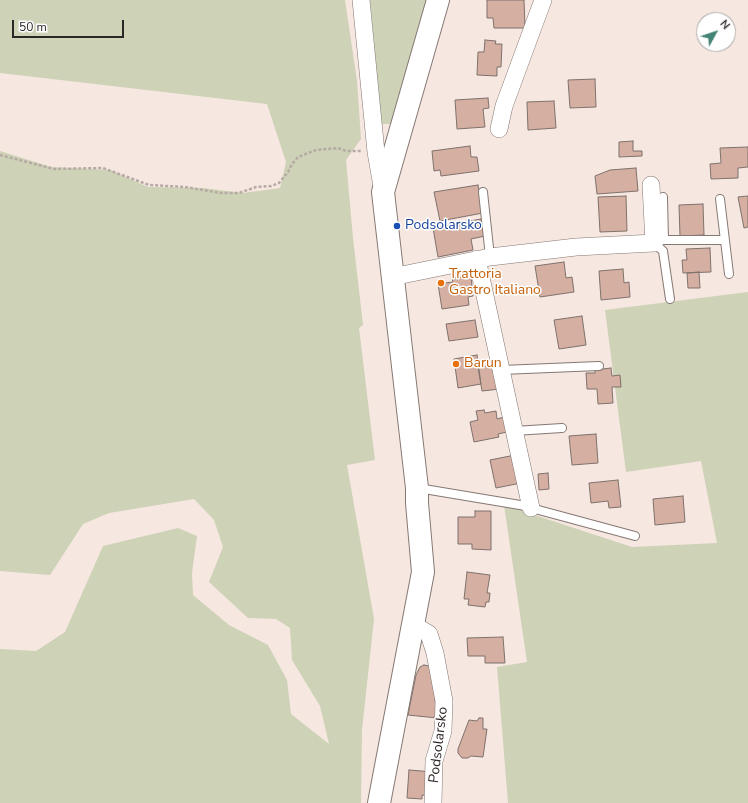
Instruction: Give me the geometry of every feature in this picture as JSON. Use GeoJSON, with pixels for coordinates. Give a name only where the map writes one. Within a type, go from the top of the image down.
{"type":"FeatureCollection","features":[{"type":"Feature","properties":{"kind":"main road"},"geometry":{"type":"LineString","coordinates":[[379,803],[423,572],[417,488],[383,192],[438,0]]}},
{"type":"Feature","properties":{"kind":"street"},"geometry":{"type":"LineString","coordinates":[[361,0],[376,152],[383,192]]}},
{"type":"Feature","properties":{"kind":"street"},"geometry":{"type":"LineString","coordinates":[[499,128],[504,106],[543,0]]}},
{"type":"Feature","properties":{"kind":"street"},"geometry":{"type":"LineString","coordinates":[[392,277],[483,258],[576,247],[659,241],[657,191]]}},
{"type":"Feature","properties":{"kind":"street"},"geometry":{"type":"LineString","coordinates":[[483,258],[501,370],[531,508]]}},
{"type":"Feature","properties":{"kind":"street","name":"Podsolarsko"},"geometry":{"type":"LineString","coordinates":[[414,625],[429,634],[438,665],[444,701],[443,731],[434,761],[433,803]]}},
{"type":"Feature","properties":{"kind":"lane"},"geometry":{"type":"LineString","coordinates":[[483,192],[483,258]]}},
{"type":"Feature","properties":{"kind":"lane"},"geometry":{"type":"LineString","coordinates":[[720,199],[729,274]]}},
{"type":"Feature","properties":{"kind":"lane"},"geometry":{"type":"LineString","coordinates":[[670,299],[663,250],[659,241],[725,240]]}},
{"type":"Feature","properties":{"kind":"lane"},"geometry":{"type":"LineString","coordinates":[[501,370],[599,366]]}},
{"type":"Feature","properties":{"kind":"lane"},"geometry":{"type":"LineString","coordinates":[[514,431],[562,428]]}},
{"type":"Feature","properties":{"kind":"lane"},"geometry":{"type":"LineString","coordinates":[[417,488],[520,505],[635,536]]}},
{"type":"Feature","properties":{"kind":"path"},"geometry":{"type":"LineString","coordinates":[[0,155],[54,169],[103,168],[149,185],[239,193],[256,187],[271,186],[279,183],[298,157],[316,150],[338,148],[346,151],[360,150]]}},
{"type":"Feature","properties":{"kind":"green space"},"geometry":{"type":"Polygon","coordinates":[[[0,0],[345,0],[357,81],[361,139],[346,160],[363,325],[359,328],[375,460],[347,465],[374,619],[362,730],[361,803],[0,803],[0,649],[36,651],[65,632],[103,546],[178,528],[197,536],[192,573],[193,595],[229,625],[268,645],[287,680],[291,714],[329,744],[320,706],[292,660],[290,628],[276,619],[248,618],[209,582],[223,547],[214,520],[194,499],[109,513],[83,524],[50,575],[0,571],[0,151],[51,167],[110,170],[148,187],[203,188],[243,193],[280,188],[286,162],[267,104],[0,73],[0,0]]]}},
{"type":"Feature","properties":{"kind":"green space"},"geometry":{"type":"Polygon","coordinates":[[[370,0],[432,0],[395,124],[381,124],[370,0]]]}},
{"type":"Feature","properties":{"kind":"green space"},"geometry":{"type":"Polygon","coordinates":[[[748,292],[748,803],[508,803],[497,667],[527,662],[504,505],[632,547],[717,543],[701,461],[626,472],[605,310],[748,292]]]}},
{"type":"Feature","properties":{"kind":"building"},"geometry":{"type":"Polygon","coordinates":[[[487,0],[524,0],[525,28],[494,28],[493,18],[487,18],[487,0]]]}},
{"type":"Feature","properties":{"kind":"building"},"geometry":{"type":"Polygon","coordinates":[[[485,40],[496,41],[495,44],[502,44],[501,67],[497,67],[497,76],[477,75],[478,52],[484,52],[485,40]]]}},
{"type":"Feature","properties":{"kind":"building"},"geometry":{"type":"Polygon","coordinates":[[[595,79],[596,107],[570,108],[568,80],[595,79]]]}},
{"type":"Feature","properties":{"kind":"building"},"geometry":{"type":"Polygon","coordinates":[[[488,98],[489,108],[483,109],[485,127],[457,129],[455,100],[488,98]]]}},
{"type":"Feature","properties":{"kind":"building"},"geometry":{"type":"Polygon","coordinates":[[[554,101],[556,128],[528,130],[527,102],[554,101]]]}},
{"type":"Feature","properties":{"kind":"building"},"geometry":{"type":"Polygon","coordinates":[[[633,141],[633,151],[642,151],[642,156],[619,157],[619,142],[633,141]]]}},
{"type":"Feature","properties":{"kind":"building"},"geometry":{"type":"Polygon","coordinates":[[[470,146],[471,157],[477,157],[479,171],[441,176],[440,170],[434,171],[432,151],[470,146]]]}},
{"type":"Feature","properties":{"kind":"building"},"geometry":{"type":"Polygon","coordinates":[[[748,147],[748,167],[738,168],[738,178],[711,179],[710,164],[721,163],[720,148],[748,147]]]}},
{"type":"Feature","properties":{"kind":"building"},"geometry":{"type":"Polygon","coordinates":[[[636,168],[638,191],[597,194],[595,176],[610,170],[636,168]]]}},
{"type":"Feature","properties":{"kind":"building"},"geometry":{"type":"Polygon","coordinates":[[[478,185],[483,213],[440,221],[434,192],[478,185]]]}},
{"type":"Feature","properties":{"kind":"building"},"geometry":{"type":"Polygon","coordinates":[[[626,196],[627,231],[600,232],[598,197],[626,196]]]}},
{"type":"Feature","properties":{"kind":"building"},"geometry":{"type":"Polygon","coordinates":[[[748,196],[748,227],[744,228],[738,197],[748,196]]]}},
{"type":"Feature","properties":{"kind":"building"},"geometry":{"type":"Polygon","coordinates":[[[703,204],[704,235],[680,236],[679,205],[703,204]]]}},
{"type":"Feature","properties":{"kind":"building"},"geometry":{"type":"Polygon","coordinates":[[[481,219],[485,236],[471,239],[473,250],[438,257],[433,228],[481,219]]]}},
{"type":"Feature","properties":{"kind":"building"},"geometry":{"type":"Polygon","coordinates":[[[710,248],[711,272],[683,273],[682,260],[687,260],[686,249],[710,248]]]}},
{"type":"Feature","properties":{"kind":"building"},"geometry":{"type":"Polygon","coordinates":[[[564,262],[566,278],[572,277],[574,292],[540,297],[535,266],[564,262]]]}},
{"type":"Feature","properties":{"kind":"building"},"geometry":{"type":"Polygon","coordinates":[[[623,269],[624,283],[629,282],[630,297],[601,300],[599,271],[623,269]]]}},
{"type":"Feature","properties":{"kind":"building"},"geometry":{"type":"Polygon","coordinates":[[[699,272],[700,288],[688,288],[687,273],[699,272]]]}},
{"type":"Feature","properties":{"kind":"building"},"geometry":{"type":"Polygon","coordinates":[[[471,276],[473,296],[468,297],[469,305],[442,309],[438,284],[453,282],[452,278],[471,276]]]}},
{"type":"Feature","properties":{"kind":"building"},"geometry":{"type":"Polygon","coordinates":[[[582,316],[586,345],[559,349],[554,320],[582,316]]]}},
{"type":"Feature","properties":{"kind":"building"},"geometry":{"type":"Polygon","coordinates":[[[475,320],[478,337],[449,341],[446,324],[475,320]]]}},
{"type":"Feature","properties":{"kind":"building"},"geometry":{"type":"Polygon","coordinates":[[[477,355],[481,384],[458,388],[454,359],[477,355]]]}},
{"type":"Feature","properties":{"kind":"building"},"geometry":{"type":"Polygon","coordinates":[[[496,365],[500,389],[482,391],[478,367],[496,365]]]}},
{"type":"Feature","properties":{"kind":"building"},"geometry":{"type":"Polygon","coordinates":[[[611,368],[612,376],[620,375],[621,387],[612,387],[613,403],[598,404],[597,389],[587,389],[586,373],[595,373],[595,370],[611,368]]]}},
{"type":"Feature","properties":{"kind":"building"},"geometry":{"type":"Polygon","coordinates":[[[484,410],[485,413],[496,411],[497,419],[504,417],[507,432],[498,434],[499,437],[474,442],[470,422],[478,420],[476,411],[484,410]]]}},
{"type":"Feature","properties":{"kind":"building"},"geometry":{"type":"Polygon","coordinates":[[[596,434],[598,463],[572,465],[569,436],[596,434]]]}},
{"type":"Feature","properties":{"kind":"building"},"geometry":{"type":"Polygon","coordinates":[[[515,455],[521,483],[496,488],[490,460],[515,455]]]}},
{"type":"Feature","properties":{"kind":"building"},"geometry":{"type":"Polygon","coordinates":[[[548,473],[549,489],[539,490],[538,474],[548,473]]]}},
{"type":"Feature","properties":{"kind":"building"},"geometry":{"type":"Polygon","coordinates":[[[618,480],[621,507],[609,508],[608,501],[591,503],[589,483],[618,480]]]}},
{"type":"Feature","properties":{"kind":"building"},"geometry":{"type":"Polygon","coordinates":[[[683,496],[685,522],[655,525],[653,499],[683,496]]]}},
{"type":"Feature","properties":{"kind":"building"},"geometry":{"type":"Polygon","coordinates":[[[475,511],[491,511],[491,550],[472,549],[472,544],[458,544],[458,517],[475,517],[475,511]]]}},
{"type":"Feature","properties":{"kind":"building"},"geometry":{"type":"Polygon","coordinates":[[[467,572],[490,575],[487,593],[490,593],[489,602],[486,602],[485,607],[468,605],[469,599],[464,599],[467,572]]]}},
{"type":"Feature","properties":{"kind":"building"},"geometry":{"type":"Polygon","coordinates":[[[503,637],[505,663],[485,663],[485,656],[468,656],[467,638],[503,637]]]}},
{"type":"Feature","properties":{"kind":"building"},"geometry":{"type":"Polygon","coordinates":[[[424,665],[429,666],[432,669],[437,718],[408,715],[416,675],[420,667],[424,665]]]}},
{"type":"Feature","properties":{"kind":"building"},"geometry":{"type":"Polygon","coordinates":[[[479,718],[483,718],[483,729],[487,729],[483,757],[471,756],[468,758],[462,758],[458,753],[458,749],[469,720],[477,721],[479,718]]]}},
{"type":"Feature","properties":{"kind":"building"},"geometry":{"type":"Polygon","coordinates":[[[409,770],[434,772],[431,796],[422,795],[422,799],[407,798],[409,770]]]}},
{"type":"Feature","properties":{"kind":"place","name":"Podsolarsko"},"geometry":{"type":"Point","coordinates":[397,226]}},
{"type":"Feature","properties":{"kind":"place","name":"Trattoria Gastro Italiano"},"geometry":{"type":"Point","coordinates":[441,283]}},
{"type":"Feature","properties":{"kind":"place","name":"Barun"},"geometry":{"type":"Point","coordinates":[456,364]}}]}
